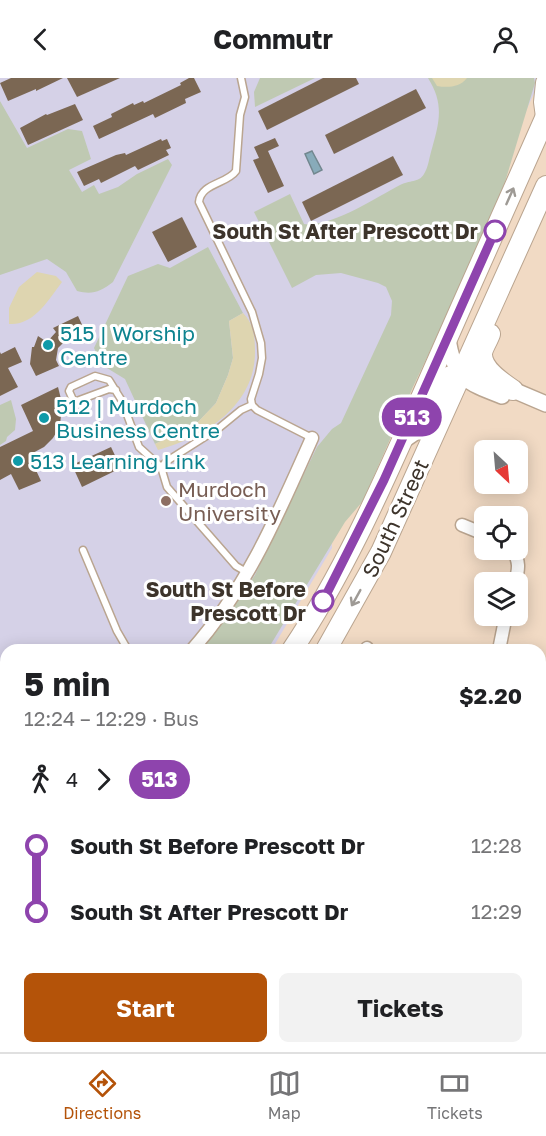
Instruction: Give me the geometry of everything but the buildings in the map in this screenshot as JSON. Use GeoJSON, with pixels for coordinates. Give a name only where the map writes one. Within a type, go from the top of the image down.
{"type":"FeatureCollection","features":[{"type":"Feature","properties":{"kind":"highway"},"geometry":{"type":"LineString","coordinates":[[546,82],[544,102],[546,116]]}},
{"type":"Feature","properties":{"kind":"highway","name":"South Street"},"geometry":{"type":"LineString","coordinates":[[296,644],[338,574],[401,442],[546,116]]}},
{"type":"Feature","properties":{"kind":"highway","name":"South Street"},"geometry":{"type":"LineString","coordinates":[[330,644],[381,552],[452,393],[468,379],[505,278],[546,186]]}},
{"type":"Feature","properties":{"kind":"highway"},"geometry":{"type":"LineString","coordinates":[[505,278],[507,295],[482,353],[484,363],[498,380],[513,390]]}},
{"type":"Feature","properties":{"kind":"street"},"geometry":{"type":"LineString","coordinates":[[448,338],[450,353],[468,379]]}},
{"type":"Feature","properties":{"kind":"street"},"geometry":{"type":"LineString","coordinates":[[468,379],[471,372],[546,404]]}},
{"type":"Feature","properties":{"kind":"street"},"geometry":{"type":"LineString","coordinates":[[401,442],[420,429],[435,394],[449,374],[468,379],[546,415]]}},
{"type":"Feature","properties":{"kind":"street"},"geometry":{"type":"LineString","coordinates":[[198,644],[249,573],[312,438]]}},
{"type":"Feature","properties":{"kind":"street"},"geometry":{"type":"LineString","coordinates":[[462,525],[474,530]]}},
{"type":"Feature","properties":{"kind":"street"},"geometry":{"type":"LineString","coordinates":[[500,644],[504,626]]}},
{"type":"Feature","properties":{"kind":"lane"},"geometry":{"type":"LineString","coordinates":[[241,78],[245,97],[240,115],[236,171],[232,176],[206,189],[199,199],[258,328],[261,358],[251,398],[252,405],[257,410],[312,438]]}},
{"type":"Feature","properties":{"kind":"lane"},"geometry":{"type":"LineString","coordinates":[[116,390],[109,389],[74,402],[69,391],[70,387],[95,376],[109,380],[116,390],[128,414],[135,438],[140,447],[161,467],[162,477],[168,488],[236,566],[249,573]]}},
{"type":"Feature","properties":{"kind":"lane"},"geometry":{"type":"LineString","coordinates":[[161,467],[167,460],[252,405]]}},
{"type":"Feature","properties":{"kind":"lane"},"geometry":{"type":"LineString","coordinates":[[83,550],[125,644]]}},
{"type":"Feature","properties":{"kind":"shaded area","name":"Murdoch University"},"geometry":{"type":"Polygon","coordinates":[[[0,78],[539,78],[504,158],[330,516],[332,548],[275,644],[0,644],[0,78]]]}},
{"type":"Feature","properties":{"kind":"green space"},"geometry":{"type":"Polygon","coordinates":[[[260,78],[315,78],[255,107],[254,92],[260,78]]]}},
{"type":"Feature","properties":{"kind":"green space"},"geometry":{"type":"Polygon","coordinates":[[[428,78],[534,78],[535,83],[505,182],[480,245],[413,387],[363,501],[345,522],[271,644],[206,644],[255,575],[317,447],[332,429],[341,423],[391,315],[392,301],[386,287],[378,283],[341,273],[316,275],[292,288],[254,212],[290,194],[304,224],[315,224],[341,216],[400,185],[422,177],[427,166],[439,114],[437,97],[428,78]]]}},
{"type":"Feature","properties":{"kind":"green space"},"geometry":{"type":"Polygon","coordinates":[[[0,101],[27,148],[68,129],[82,131],[91,159],[69,170],[82,192],[94,185],[99,194],[118,187],[137,174],[168,159],[172,165],[113,282],[104,288],[92,293],[77,291],[66,272],[47,259],[0,275],[0,101]]]}},
{"type":"Feature","properties":{"kind":"green space"},"geometry":{"type":"Polygon","coordinates":[[[208,247],[243,313],[229,321],[233,358],[216,403],[197,423],[155,444],[125,379],[102,365],[94,348],[128,276],[158,264],[170,268],[208,247]]]}},
{"type":"Feature","properties":{"kind":"green space"},"geometry":{"type":"Polygon","coordinates":[[[11,400],[16,419],[15,430],[0,445],[0,405],[11,400]]]}},
{"type":"Feature","properties":{"kind":"sand"},"geometry":{"type":"Polygon","coordinates":[[[432,78],[467,78],[457,85],[445,87],[437,86],[432,78]]]}},
{"type":"Feature","properties":{"kind":"sand"},"geometry":{"type":"Polygon","coordinates":[[[37,272],[56,276],[62,282],[33,316],[26,321],[9,324],[9,308],[19,287],[37,272]]]}},
{"type":"Feature","properties":{"kind":"sand"},"geometry":{"type":"Polygon","coordinates":[[[243,313],[252,326],[255,352],[253,371],[237,403],[209,428],[193,437],[158,450],[155,444],[197,423],[216,403],[233,358],[229,321],[243,313]]]}},
{"type":"Feature","properties":{"kind":"water"},"geometry":{"type":"Polygon","coordinates":[[[312,151],[322,170],[314,174],[305,154],[312,151]]]}},
{"type":"Feature","properties":{"kind":"bus line","name":"513"},"geometry":{"type":"LineString","coordinates":[[323,601],[384,480],[495,231]]}},
{"type":"Feature","properties":{"kind":"place","name":"South St After Prescott Dr"},"geometry":{"type":"Point","coordinates":[495,231]}},
{"type":"Feature","properties":{"kind":"place","name":"515 | Worship Centre"},"geometry":{"type":"Point","coordinates":[48,345]}},
{"type":"Feature","properties":{"kind":"place","name":"512 | Murdoch Business Centre"},"geometry":{"type":"Point","coordinates":[44,418]}},
{"type":"Feature","properties":{"kind":"place","name":"513 Learning Link"},"geometry":{"type":"Point","coordinates":[18,461]}},
{"type":"Feature","properties":{"kind":"place","name":"Murdoch University"},"geometry":{"type":"Point","coordinates":[166,501]}},
{"type":"Feature","properties":{"kind":"place","name":"South St Before Prescott Dr"},"geometry":{"type":"Point","coordinates":[323,601]}}]}
